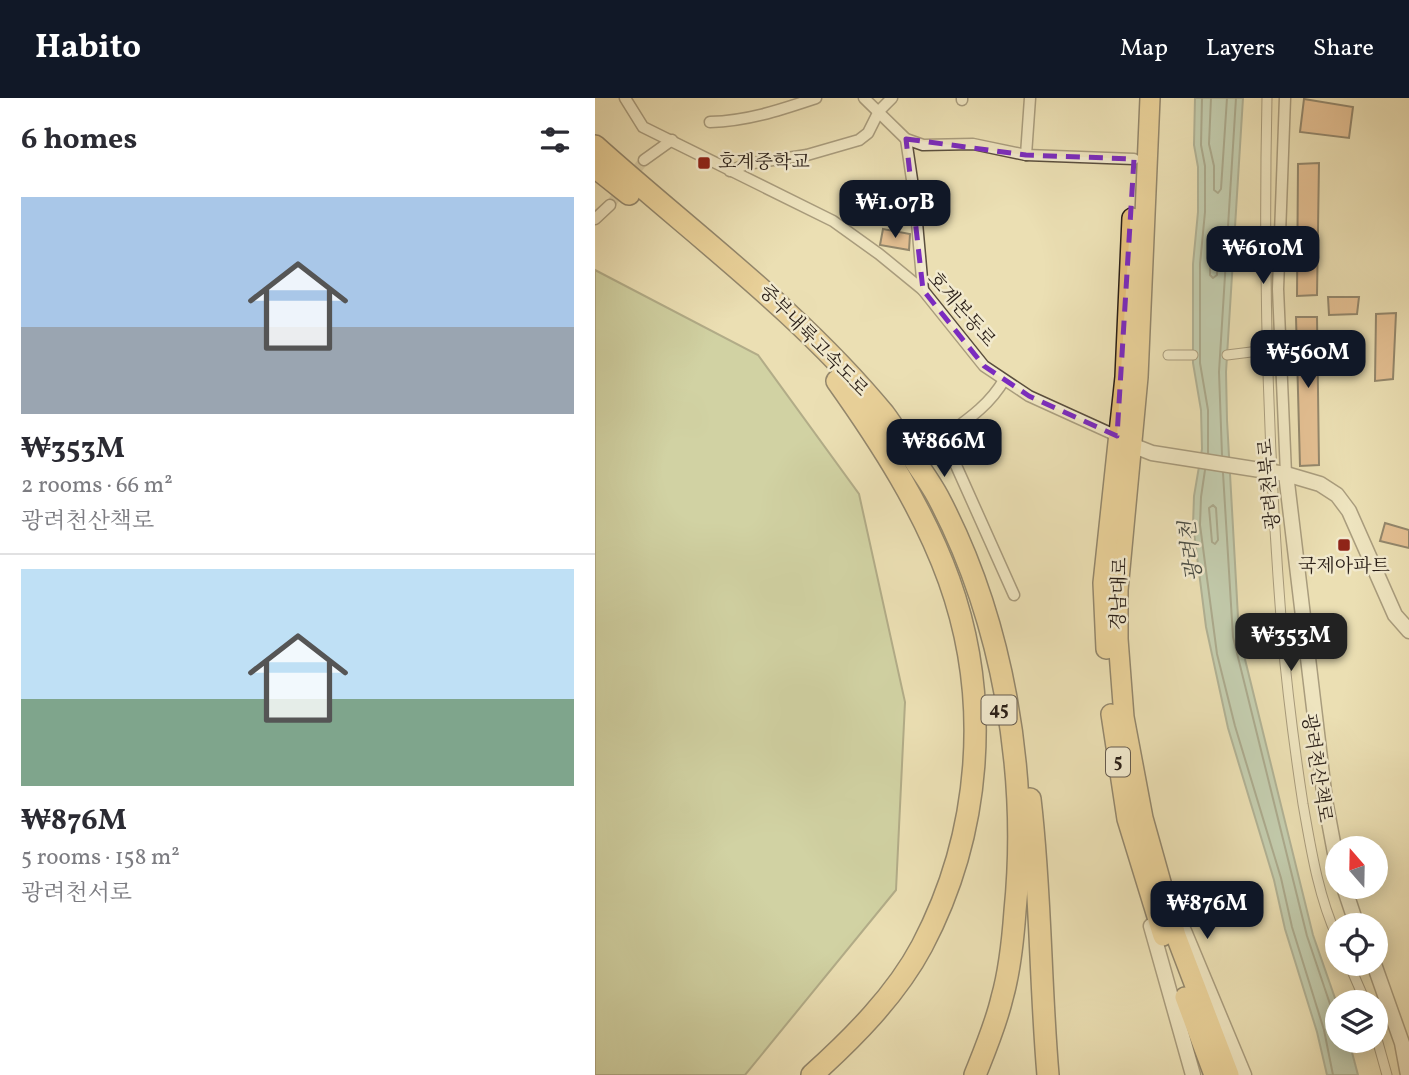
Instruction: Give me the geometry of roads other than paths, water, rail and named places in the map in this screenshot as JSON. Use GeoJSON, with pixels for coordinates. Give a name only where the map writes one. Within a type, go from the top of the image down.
{"type":"FeatureCollection","features":[{"type":"Feature","properties":{"kind":"highway","name":"경남대로"},"geometry":{"type":"LineString","coordinates":[[1137,98],[1125,377],[1103,583],[1112,718],[1164,940],[1214,1075]]}},
{"type":"Feature","properties":{"kind":"highway","name":"경남대로"},"geometry":{"type":"LineString","coordinates":[[1150,98],[1142,450],[1126,494],[1118,590],[1118,639],[1124,717],[1135,818],[1229,1075]]}},
{"type":"Feature","properties":{"kind":"highway","name":"중부내륙고속도로"},"geometry":{"type":"LineString","coordinates":[[595,146],[760,286],[848,375],[885,416],[937,496],[962,549],[986,617],[1002,682],[1017,768],[1020,867],[1003,997],[975,1075]]}},
{"type":"Feature","properties":{"kind":"highway","name":"중부내륙고속도로"},"geometry":{"type":"LineString","coordinates":[[595,167],[720,267],[837,381],[878,426],[923,498],[958,569],[978,623],[997,693],[1007,768],[1011,839],[1009,908],[996,978],[980,1042],[968,1075]]}},
{"type":"Feature","properties":{"kind":"highway"},"geometry":{"type":"LineString","coordinates":[[812,1075],[838,1052],[879,1008],[922,946],[959,852],[968,818],[975,765],[976,716],[960,616],[949,579],[918,512],[877,436],[837,381]]}},
{"type":"Feature","properties":{"kind":"highway"},"geometry":{"type":"LineString","coordinates":[[962,549],[993,614],[1022,725],[1033,822],[1048,1075]]}},
{"type":"Feature","properties":{"kind":"street","name":"호계본동로"},"geometry":{"type":"LineString","coordinates":[[625,98],[643,127],[833,221],[879,254],[923,290],[984,366],[1004,380],[1029,396],[1117,436]]}},
{"type":"Feature","properties":{"kind":"street"},"geometry":{"type":"LineString","coordinates":[[710,122],[758,117],[816,98]]}},
{"type":"Feature","properties":{"kind":"street"},"geometry":{"type":"LineString","coordinates":[[864,98],[906,139],[923,145],[974,144],[1026,155],[1135,159]]}},
{"type":"Feature","properties":{"kind":"street"},"geometry":{"type":"LineString","coordinates":[[730,171],[747,164],[807,155],[859,140],[868,133],[879,111],[891,98]]}},
{"type":"Feature","properties":{"kind":"street"},"geometry":{"type":"LineString","coordinates":[[1026,155],[1030,98]]}},
{"type":"Feature","properties":{"kind":"street","name":"광려천산책로"},"geometry":{"type":"LineString","coordinates":[[1267,98],[1266,350],[1271,473],[1289,715],[1313,864],[1329,913]]}},
{"type":"Feature","properties":{"kind":"street","name":"광려천북로"},"geometry":{"type":"LineString","coordinates":[[1285,98],[1278,289],[1286,474],[1323,787],[1332,836]]}},
{"type":"Feature","properties":{"kind":"street"},"geometry":{"type":"LineString","coordinates":[[906,139],[915,200],[923,290]]}},
{"type":"Feature","properties":{"kind":"street"},"geometry":{"type":"LineString","coordinates":[[644,160],[672,140]]}},
{"type":"Feature","properties":{"kind":"street"},"geometry":{"type":"LineString","coordinates":[[595,219],[610,205]]}},
{"type":"Feature","properties":{"kind":"street"},"geometry":{"type":"LineString","coordinates":[[1227,355],[1266,350]]}},
{"type":"Feature","properties":{"kind":"street"},"geometry":{"type":"LineString","coordinates":[[1168,355],[1193,355]]}},
{"type":"Feature","properties":{"kind":"street"},"geometry":{"type":"LineString","coordinates":[[1004,380],[996,395],[980,411],[948,434],[946,443],[1014,595]]}},
{"type":"Feature","properties":{"kind":"street"},"geometry":{"type":"LineString","coordinates":[[1117,436],[1142,450],[1286,474],[1320,484],[1337,495],[1349,511],[1395,615],[1409,631]]}},
{"type":"Feature","properties":{"kind":"street"},"geometry":{"type":"LineString","coordinates":[[1135,818],[1139,886],[1193,1075]]}},
{"type":"Feature","properties":{"kind":"street"},"geometry":{"type":"LineString","coordinates":[[1135,818],[1244,1075]]}},
{"type":"Feature","properties":{"kind":"street"},"geometry":{"type":"LineString","coordinates":[[1378,976],[1402,1043],[1408,1075]]}},
{"type":"Feature","properties":{"kind":"street"},"geometry":{"type":"LineString","coordinates":[[1381,1053],[1387,1075]]}},
{"type":"Feature","properties":{"kind":"water"},"geometry":{"type":"Polygon","coordinates":[[[1195,98],[1243,98],[1226,372],[1239,635],[1313,935],[1325,976],[1332,990],[1325,990],[1325,1053],[1352,1053],[1358,1075],[1327,1075],[1317,1032],[1285,929],[1274,880],[1228,728],[1206,627],[1193,525],[1194,496],[1202,449],[1201,410],[1193,363],[1193,264],[1198,212],[1198,167],[1194,145],[1195,98]]]}},
{"type":"Feature","properties":{"kind":"tunnel"},"geometry":{"type":"LineString","coordinates":[[610,205],[644,160]]}},
{"type":"Feature","properties":{"kind":"place","name":"호계중학교"},"geometry":{"type":"Point","coordinates":[704,163]}},
{"type":"Feature","properties":{"kind":"place","name":"국제아파트"},"geometry":{"type":"Point","coordinates":[1344,545]}},
{"type":"Feature","properties":{"kind":"water label","name":"광려천"},"geometry":{"type":"Point","coordinates":[1192,551]}}]}
